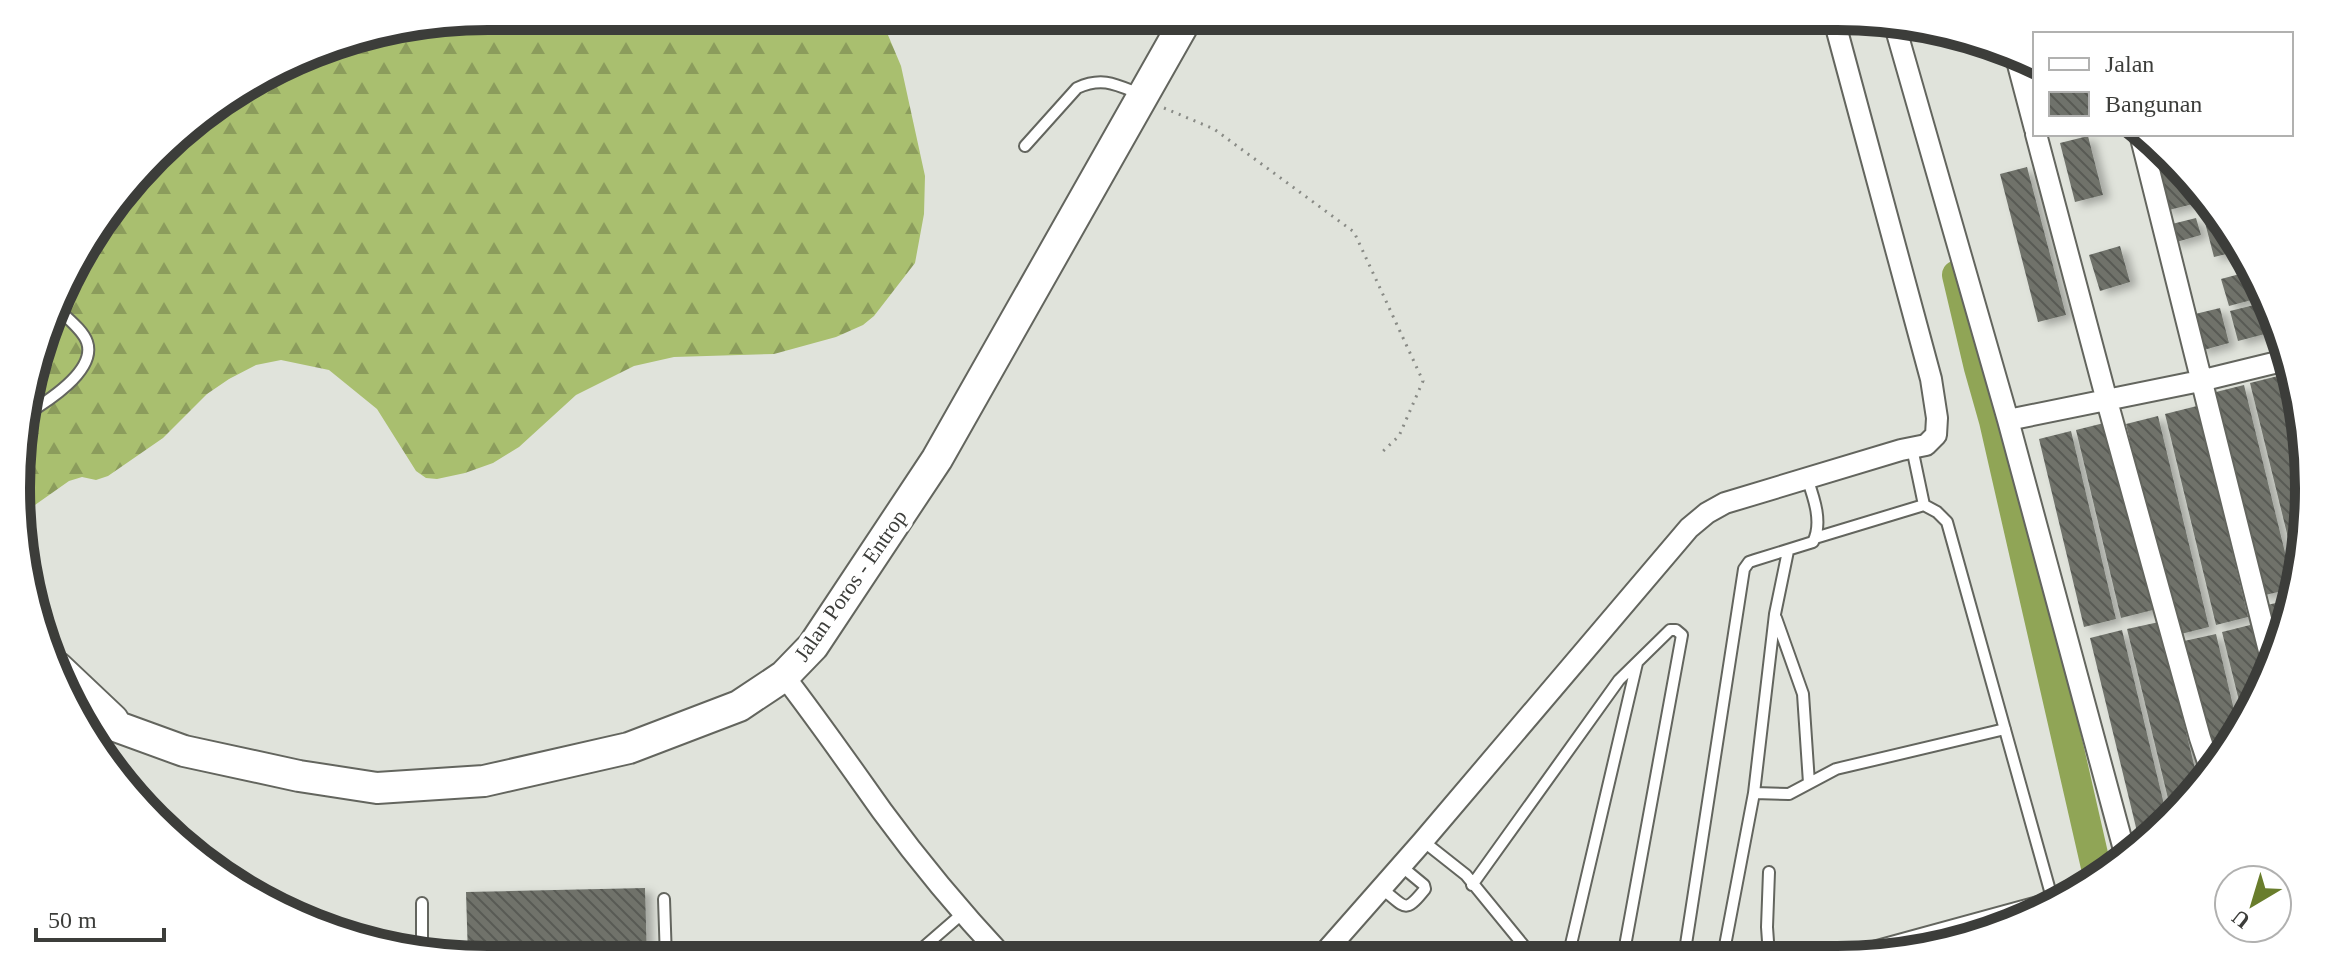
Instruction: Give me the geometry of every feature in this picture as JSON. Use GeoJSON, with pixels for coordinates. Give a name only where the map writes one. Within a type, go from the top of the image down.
{"type":"FeatureCollection","features":[{"type":"Feature","properties":{"kind":"main road","name":"Jalan Poros - Entrop"},"geometry":{"type":"LineString","coordinates":[[92,718],[184,751],[299,776],[377,788],[484,781],[629,748],[739,706],[784,676],[813,646],[937,459],[1180,30]]}},
{"type":"Feature","properties":{"kind":"main road"},"geometry":{"type":"LineString","coordinates":[[73,683],[123,730]]}},
{"type":"Feature","properties":{"kind":"street"},"geometry":{"type":"LineString","coordinates":[[1331,946],[1689,528],[1725,503],[1914,458],[1936,435],[1937,418],[1931,379],[1837,30]]}},
{"type":"Feature","properties":{"kind":"street"},"geometry":{"type":"LineString","coordinates":[[1897,34],[2008,420],[2123,845]]}},
{"type":"Feature","properties":{"kind":"street"},"geometry":{"type":"LineString","coordinates":[[2019,68],[2033,121]]}},
{"type":"Feature","properties":{"kind":"street"},"geometry":{"type":"LineString","coordinates":[[2037,136],[2206,759]]}},
{"type":"Feature","properties":{"kind":"street"},"geometry":{"type":"LineString","coordinates":[[2143,148],[2267,644]]}},
{"type":"Feature","properties":{"kind":"street"},"geometry":{"type":"LineString","coordinates":[[2008,420],[2277,362]]}},
{"type":"Feature","properties":{"kind":"street"},"geometry":{"type":"LineString","coordinates":[[784,676],[828,732],[884,813],[993,946]]}},
{"type":"Feature","properties":{"kind":"lane"},"geometry":{"type":"LineString","coordinates":[[1025,146],[1077,88],[1089,82],[1109,82],[1143,96]]}},
{"type":"Feature","properties":{"kind":"lane"},"geometry":{"type":"LineString","coordinates":[[37,408],[56,397],[86,361],[86,339],[64,315]]}},
{"type":"Feature","properties":{"kind":"lane"},"geometry":{"type":"LineString","coordinates":[[1914,458],[1924,505]]}},
{"type":"Feature","properties":{"kind":"lane"},"geometry":{"type":"LineString","coordinates":[[1686,946],[1744,569],[1749,562],[1813,542],[1818,532],[1809,483]]}},
{"type":"Feature","properties":{"kind":"lane"},"geometry":{"type":"LineString","coordinates":[[1815,538],[1924,505],[1947,522],[2051,893]]}},
{"type":"Feature","properties":{"kind":"lane"},"geometry":{"type":"LineString","coordinates":[[1725,946],[1754,793],[1775,614],[1788,551]]}},
{"type":"Feature","properties":{"kind":"lane"},"geometry":{"type":"LineString","coordinates":[[1775,614],[1803,694],[1809,783]]}},
{"type":"Feature","properties":{"kind":"lane"},"geometry":{"type":"LineString","coordinates":[[1472,885],[1619,680],[1670,630],[1676,630],[1682,635],[1625,946]]}},
{"type":"Feature","properties":{"kind":"lane"},"geometry":{"type":"LineString","coordinates":[[1571,946],[1637,662]]}},
{"type":"Feature","properties":{"kind":"lane"},"geometry":{"type":"LineString","coordinates":[[1754,793],[1789,794],[1836,769],[2005,729]]}},
{"type":"Feature","properties":{"kind":"lane"},"geometry":{"type":"LineString","coordinates":[[1423,841],[1466,875],[1524,946]]}},
{"type":"Feature","properties":{"kind":"lane"},"geometry":{"type":"LineString","coordinates":[[1382,889],[1402,905],[1412,905],[1425,889],[1424,885],[1401,866]]}},
{"type":"Feature","properties":{"kind":"lane"},"geometry":{"type":"LineString","coordinates":[[1768,946],[1769,872]]}},
{"type":"Feature","properties":{"kind":"lane"},"geometry":{"type":"LineString","coordinates":[[664,899],[666,946]]}},
{"type":"Feature","properties":{"kind":"lane"},"geometry":{"type":"LineString","coordinates":[[422,903],[422,941]]}},
{"type":"Feature","properties":{"kind":"lane"},"geometry":{"type":"LineString","coordinates":[[925,946],[963,913]]}},
{"type":"Feature","properties":{"kind":"lane"},"geometry":{"type":"LineString","coordinates":[[1894,942],[2002,915]]}},
{"type":"Feature","properties":{"kind":"path"},"geometry":{"type":"LineString","coordinates":[[1143,96],[1171,112],[1214,129],[1354,232],[1423,381],[1399,436],[1379,455]]}},
{"type":"Feature","properties":{"kind":"green space"},"geometry":{"type":"Polygon","coordinates":[[[886,30],[901,66],[925,176],[924,214],[915,263],[874,316],[863,325],[836,337],[774,354],[674,357],[634,366],[576,395],[519,447],[493,463],[437,479],[426,478],[416,471],[377,409],[329,370],[281,360],[256,365],[229,379],[207,394],[163,438],[108,476],[96,480],[82,477],[69,481],[31,508],[31,458],[39,399],[54,341],[77,285],[107,234],[164,164],[209,125],[259,91],[341,54],[399,39],[458,31],[886,30]]]}},
{"type":"Feature","properties":{"kind":"building"},"geometry":{"type":"Polygon","coordinates":[[[2088,136],[2103,195],[2075,202],[2060,143],[2088,136]]]}},
{"type":"Feature","properties":{"kind":"building"},"geometry":{"type":"Polygon","coordinates":[[[2161,164],[2193,204],[2165,211],[2153,166],[2161,164]]]}},
{"type":"Feature","properties":{"kind":"building"},"geometry":{"type":"Polygon","coordinates":[[[2027,167],[2066,315],[2038,322],[2000,174],[2027,167]]]}},
{"type":"Feature","properties":{"kind":"building"},"geometry":{"type":"Polygon","coordinates":[[[2203,215],[2218,234],[2230,253],[2214,257],[2203,215]]]}},
{"type":"Feature","properties":{"kind":"building"},"geometry":{"type":"Polygon","coordinates":[[[2196,218],[2201,235],[2173,243],[2168,225],[2196,218]]]}},
{"type":"Feature","properties":{"kind":"building"},"geometry":{"type":"Polygon","coordinates":[[[2120,246],[2130,282],[2100,291],[2089,255],[2120,246]]]}},
{"type":"Feature","properties":{"kind":"building"},"geometry":{"type":"Polygon","coordinates":[[[2242,273],[2254,299],[2229,306],[2221,279],[2242,273]]]}},
{"type":"Feature","properties":{"kind":"building"},"geometry":{"type":"Polygon","coordinates":[[[2256,304],[2268,333],[2238,341],[2230,311],[2256,304]]]}},
{"type":"Feature","properties":{"kind":"building"},"geometry":{"type":"Polygon","coordinates":[[[2220,308],[2229,343],[2200,351],[2191,315],[2220,308]]]}},
{"type":"Feature","properties":{"kind":"building"},"geometry":{"type":"Polygon","coordinates":[[[2280,375],[2294,458],[2291,549],[2250,383],[2280,375]]]}},
{"type":"Feature","properties":{"kind":"building"},"geometry":{"type":"Polygon","coordinates":[[[2244,385],[2288,565],[2283,591],[2261,596],[2212,393],[2244,385]]]}},
{"type":"Feature","properties":{"kind":"building"},"geometry":{"type":"Polygon","coordinates":[[[2197,406],[2248,617],[2216,625],[2165,414],[2197,406]]]}},
{"type":"Feature","properties":{"kind":"building"},"geometry":{"type":"Polygon","coordinates":[[[2158,416],[2209,627],[2177,635],[2126,424],[2158,416]]]}},
{"type":"Feature","properties":{"kind":"building"},"geometry":{"type":"Polygon","coordinates":[[[2108,422],[2153,610],[2121,618],[2076,430],[2108,422]]]}},
{"type":"Feature","properties":{"kind":"building"},"geometry":{"type":"Polygon","coordinates":[[[2071,431],[2116,619],[2084,627],[2039,439],[2071,431]]]}},
{"type":"Feature","properties":{"kind":"building"},"geometry":{"type":"Polygon","coordinates":[[[2280,602],[2273,629],[2267,605],[2280,602]]]}},
{"type":"Feature","properties":{"kind":"building"},"geometry":{"type":"Polygon","coordinates":[[[2159,622],[2196,772],[2169,803],[2127,629],[2159,622]]]}},
{"type":"Feature","properties":{"kind":"building"},"geometry":{"type":"Polygon","coordinates":[[[2254,624],[2262,657],[2240,706],[2222,632],[2254,624]]]}},
{"type":"Feature","properties":{"kind":"building"},"geometry":{"type":"Polygon","coordinates":[[[2122,630],[2165,808],[2137,833],[2090,638],[2122,630]]]}},
{"type":"Feature","properties":{"kind":"building"},"geometry":{"type":"Polygon","coordinates":[[[2216,634],[2235,715],[2210,752],[2184,641],[2216,634]]]}},
{"type":"Feature","properties":{"kind":"building"},"geometry":{"type":"Polygon","coordinates":[[[645,888],[647,946],[468,945],[466,892],[645,888]]]}},
{"type":"Feature","properties":{"kind":"waterway"},"geometry":{"type":"LineString","coordinates":[[1957,275],[1994,421],[2096,866]]}}]}
